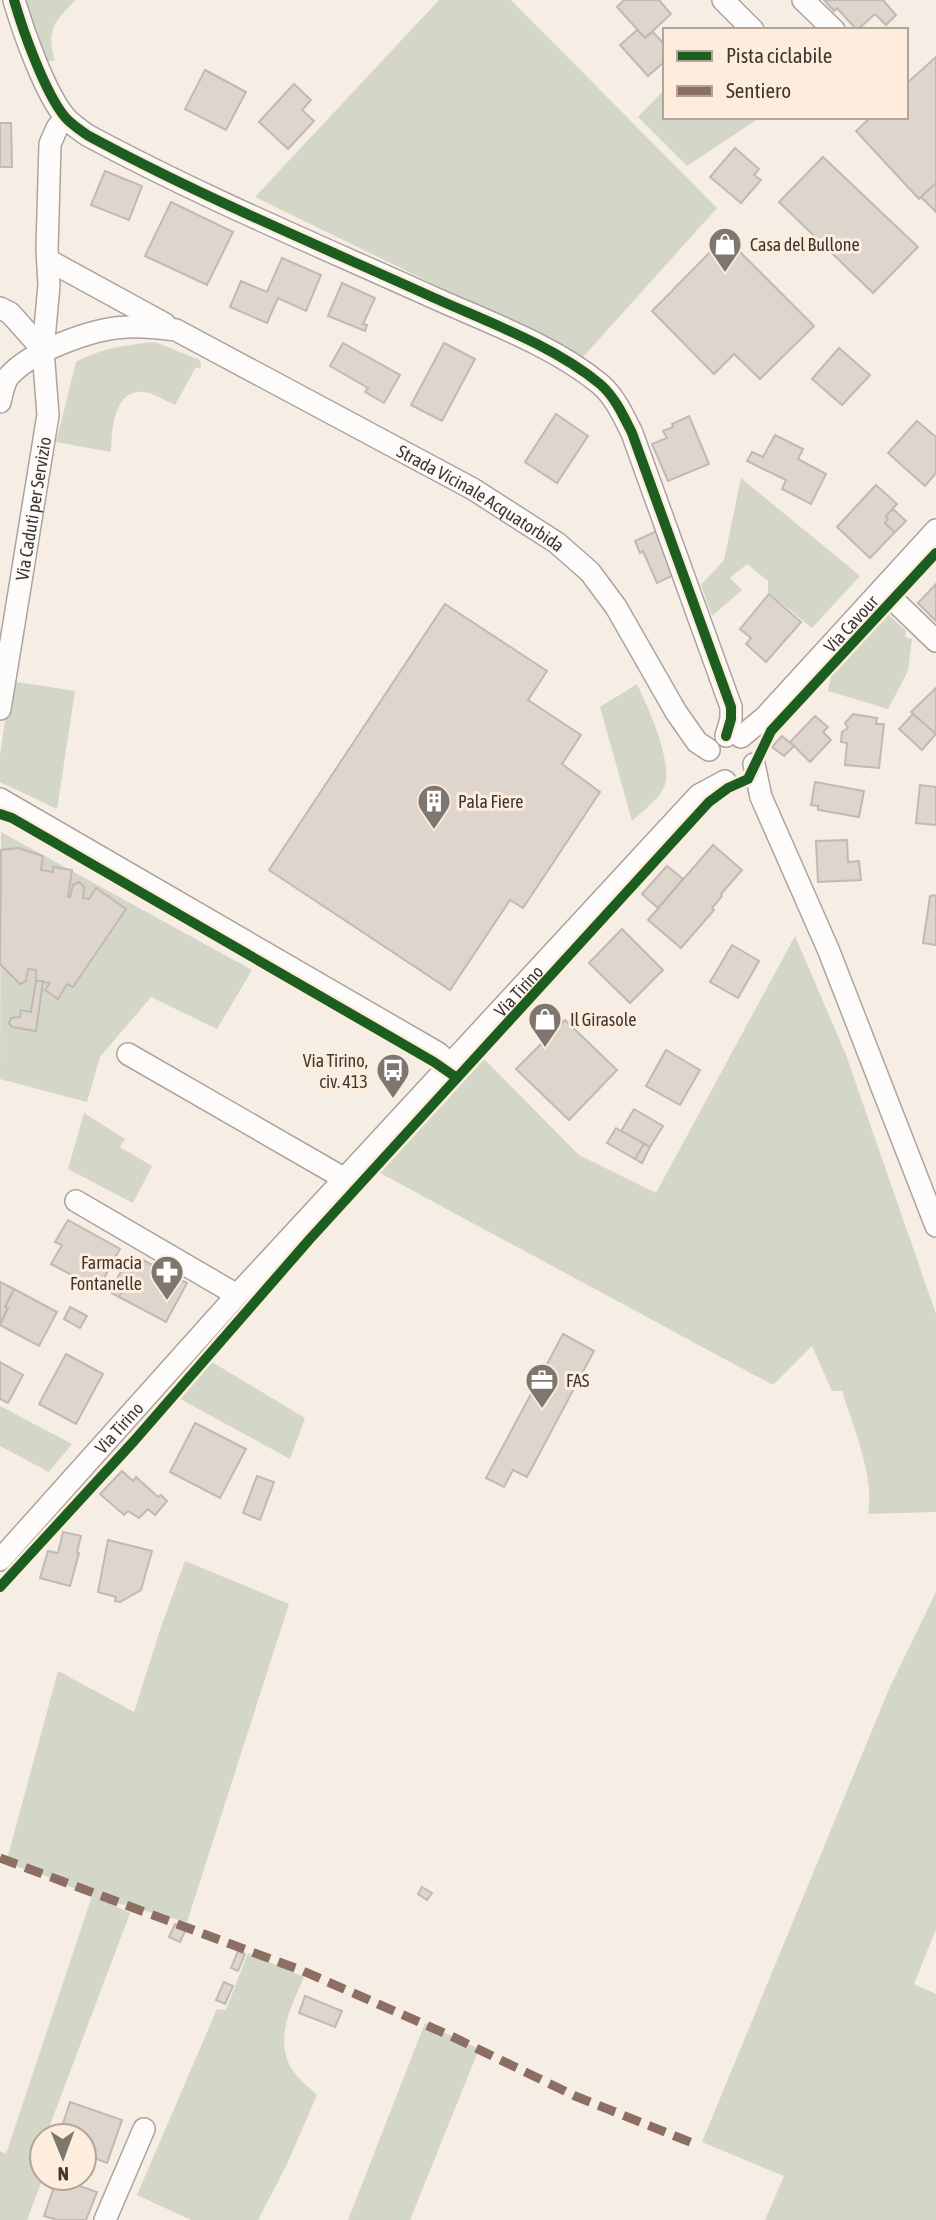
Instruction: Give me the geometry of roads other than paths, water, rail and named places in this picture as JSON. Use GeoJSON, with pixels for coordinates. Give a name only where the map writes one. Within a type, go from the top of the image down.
{"type":"FeatureCollection","features":[{"type":"Feature","properties":{"kind":"street"},"geometry":{"type":"LineString","coordinates":[[14,0],[32,51],[65,118],[87,135],[117,152],[530,342],[575,366],[601,386],[622,412],[632,433],[731,707],[733,736]]}},
{"type":"Feature","properties":{"kind":"street"},"geometry":{"type":"LineString","coordinates":[[723,0],[750,28]]}},
{"type":"Feature","properties":{"kind":"street"},"geometry":{"type":"LineString","coordinates":[[803,0],[832,28]]}},
{"type":"Feature","properties":{"kind":"street","name":"Via Caduti per Servizio"},"geometry":{"type":"LineString","coordinates":[[0,709],[48,415],[43,351],[48,310],[50,144],[65,118]]}},
{"type":"Feature","properties":{"kind":"street","name":"Strada Vicinale Acquatorbida"},"geometry":{"type":"LineString","coordinates":[[47,254],[176,330],[472,489],[557,542],[590,572],[616,607],[676,712],[719,771],[761,797]]}},
{"type":"Feature","properties":{"kind":"street"},"geometry":{"type":"LineString","coordinates":[[0,308],[10,313],[43,351],[4,371],[0,402]]}},
{"type":"Feature","properties":{"kind":"street","name":"Strada Vicinale Acquatorbida"},"geometry":{"type":"LineString","coordinates":[[43,351],[90,334],[125,327],[176,330]]}},
{"type":"Feature","properties":{"kind":"street","name":"Via Cavour"},"geometry":{"type":"LineString","coordinates":[[733,736],[765,717],[936,530]]}},
{"type":"Feature","properties":{"kind":"street"},"geometry":{"type":"LineString","coordinates":[[882,589],[936,641]]}},
{"type":"Feature","properties":{"kind":"street","name":"Via Cavour"},"geometry":{"type":"LineString","coordinates":[[754,760],[765,717]]}},
{"type":"Feature","properties":{"kind":"street"},"geometry":{"type":"LineString","coordinates":[[754,760],[746,777],[719,771],[713,743],[733,736],[747,742],[754,760],[761,797],[828,949],[936,1226]]}},
{"type":"Feature","properties":{"kind":"street","name":"Via Tirino"},"geometry":{"type":"LineString","coordinates":[[0,1560],[237,1295],[719,771]]}},
{"type":"Feature","properties":{"kind":"street"},"geometry":{"type":"LineString","coordinates":[[0,799],[438,1053],[451,1065]]}},
{"type":"Feature","properties":{"kind":"street"},"geometry":{"type":"LineString","coordinates":[[128,1054],[345,1179]]}},
{"type":"Feature","properties":{"kind":"street"},"geometry":{"type":"LineString","coordinates":[[76,1201],[237,1295]]}},
{"type":"Feature","properties":{"kind":"street"},"geometry":{"type":"LineString","coordinates":[[105,2220],[144,2129]]}},
{"type":"Feature","properties":{"kind":"place","name":"Casa del Bullone"},"geometry":{"type":"Point","coordinates":[725,274]}},
{"type":"Feature","properties":{"kind":"place","name":"Pala Fiere"},"geometry":{"type":"Point","coordinates":[434,831]}},
{"type":"Feature","properties":{"kind":"place","name":"Il Girasole"},"geometry":{"type":"Point","coordinates":[545,1049]}},
{"type":"Feature","properties":{"kind":"place","name":"Via Tirino, civ. 413"},"geometry":{"type":"Point","coordinates":[393,1100]}},
{"type":"Feature","properties":{"kind":"place","name":"Farmacia Fontanelle"},"geometry":{"type":"Point","coordinates":[167,1302]}},
{"type":"Feature","properties":{"kind":"place","name":"FAS"},"geometry":{"type":"Point","coordinates":[542,1410]}}]}
